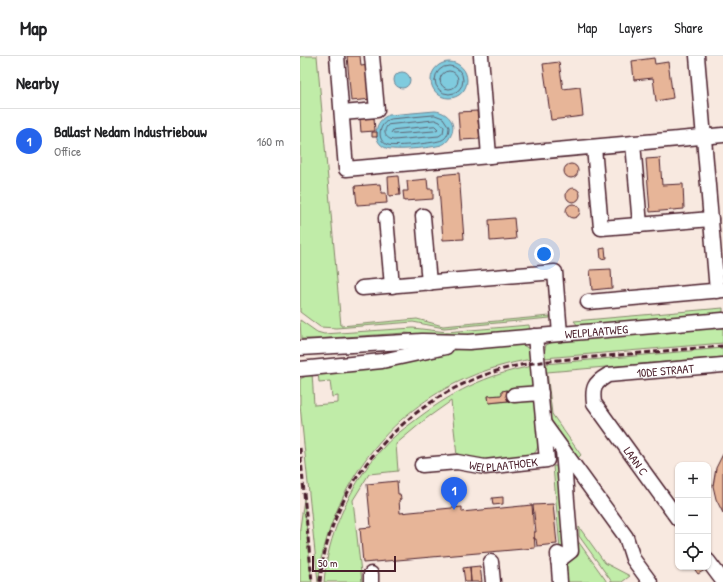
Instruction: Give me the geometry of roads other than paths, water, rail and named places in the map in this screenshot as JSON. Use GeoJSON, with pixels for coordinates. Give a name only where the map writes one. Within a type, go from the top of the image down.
{"type":"FeatureCollection","features":[{"type":"Feature","properties":{"kind":"street"},"geometry":{"type":"LineString","coordinates":[[337,56],[346,169],[723,135]]}},
{"type":"Feature","properties":{"kind":"street"},"geometry":{"type":"LineString","coordinates":[[342,113],[377,110],[372,56]]}},
{"type":"Feature","properties":{"kind":"street"},"geometry":{"type":"LineString","coordinates":[[481,56],[489,156]]}},
{"type":"Feature","properties":{"kind":"street"},"geometry":{"type":"LineString","coordinates":[[588,302],[720,291],[711,219],[697,56]]}},
{"type":"Feature","properties":{"kind":"street"},"geometry":{"type":"LineString","coordinates":[[632,143],[640,225]]}},
{"type":"Feature","properties":{"kind":"street"},"geometry":{"type":"LineString","coordinates":[[594,147],[601,228],[711,219]]}},
{"type":"Feature","properties":{"kind":"street"},"geometry":{"type":"LineString","coordinates":[[423,216],[429,282]]}},
{"type":"Feature","properties":{"kind":"street"},"geometry":{"type":"LineString","coordinates":[[386,218],[392,286]]}},
{"type":"Feature","properties":{"kind":"street"},"geometry":{"type":"LineString","coordinates":[[362,288],[555,272],[560,334]]}},
{"type":"Feature","properties":{"kind":"street","name":"WELPLAATWEG"},"geometry":{"type":"LineString","coordinates":[[300,368],[382,361],[469,342],[723,320]]}},
{"type":"Feature","properties":{"kind":"street","name":"WELPLAATHOEK"},"geometry":{"type":"LineString","coordinates":[[422,465],[457,462],[485,466],[547,460],[535,336]]}},
{"type":"Feature","properties":{"kind":"street","name":"WELPLAATWEG"},"geometry":{"type":"LineString","coordinates":[[300,348],[422,340],[469,342]]}},
{"type":"Feature","properties":{"kind":"street","name":"10DE STRAAT"},"geometry":{"type":"LineString","coordinates":[[594,403],[592,391],[599,380],[608,375],[723,365]]}},
{"type":"Feature","properties":{"kind":"street"},"geometry":{"type":"LineString","coordinates":[[514,395],[541,393]]}},
{"type":"Feature","properties":{"kind":"street","name":"LAAN C"},"geometry":{"type":"LineString","coordinates":[[594,403],[675,515]]}},
{"type":"Feature","properties":{"kind":"street","name":"WELPLAATHOEK"},"geometry":{"type":"LineString","coordinates":[[544,424],[626,537],[633,559],[650,582]]}},
{"type":"Feature","properties":{"kind":"street"},"geometry":{"type":"LineString","coordinates":[[560,582],[558,557],[572,550],[562,450]]}},
{"type":"Feature","properties":{"kind":"street"},"geometry":{"type":"LineString","coordinates":[[491,562],[493,582]]}},
{"type":"Feature","properties":{"kind":"street"},"geometry":{"type":"LineString","coordinates":[[711,565],[723,581]]}},
{"type":"Feature","properties":{"kind":"water"},"geometry":{"type":"Polygon","coordinates":[[[453,62],[462,67],[466,73],[466,87],[462,93],[453,98],[445,98],[436,93],[432,87],[431,76],[436,67],[442,63],[453,62]]]}},
{"type":"Feature","properties":{"kind":"water"},"geometry":{"type":"Polygon","coordinates":[[[402,72],[409,77],[410,80],[405,87],[402,88],[395,83],[394,80],[399,73],[402,72]]]}},
{"type":"Feature","properties":{"kind":"water"},"geometry":{"type":"Polygon","coordinates":[[[435,111],[448,116],[452,123],[452,132],[444,144],[413,149],[390,149],[381,145],[378,141],[376,131],[380,121],[389,115],[435,111]]]}},
{"type":"Feature","properties":{"kind":"railway"},"geometry":{"type":"LineString","coordinates":[[320,582],[325,550],[335,519],[349,490],[358,476],[367,463],[397,429],[415,414],[452,389],[494,372],[527,364],[723,346]]}},
{"type":"Feature","properties":{"kind":"railway"},"geometry":{"type":"LineString","coordinates":[[300,448],[312,582]]}},
{"type":"Feature","properties":{"kind":"place","name":"Ballast Nedam Industriebouw"},"geometry":{"type":"Point","coordinates":[454,510]}}]}
